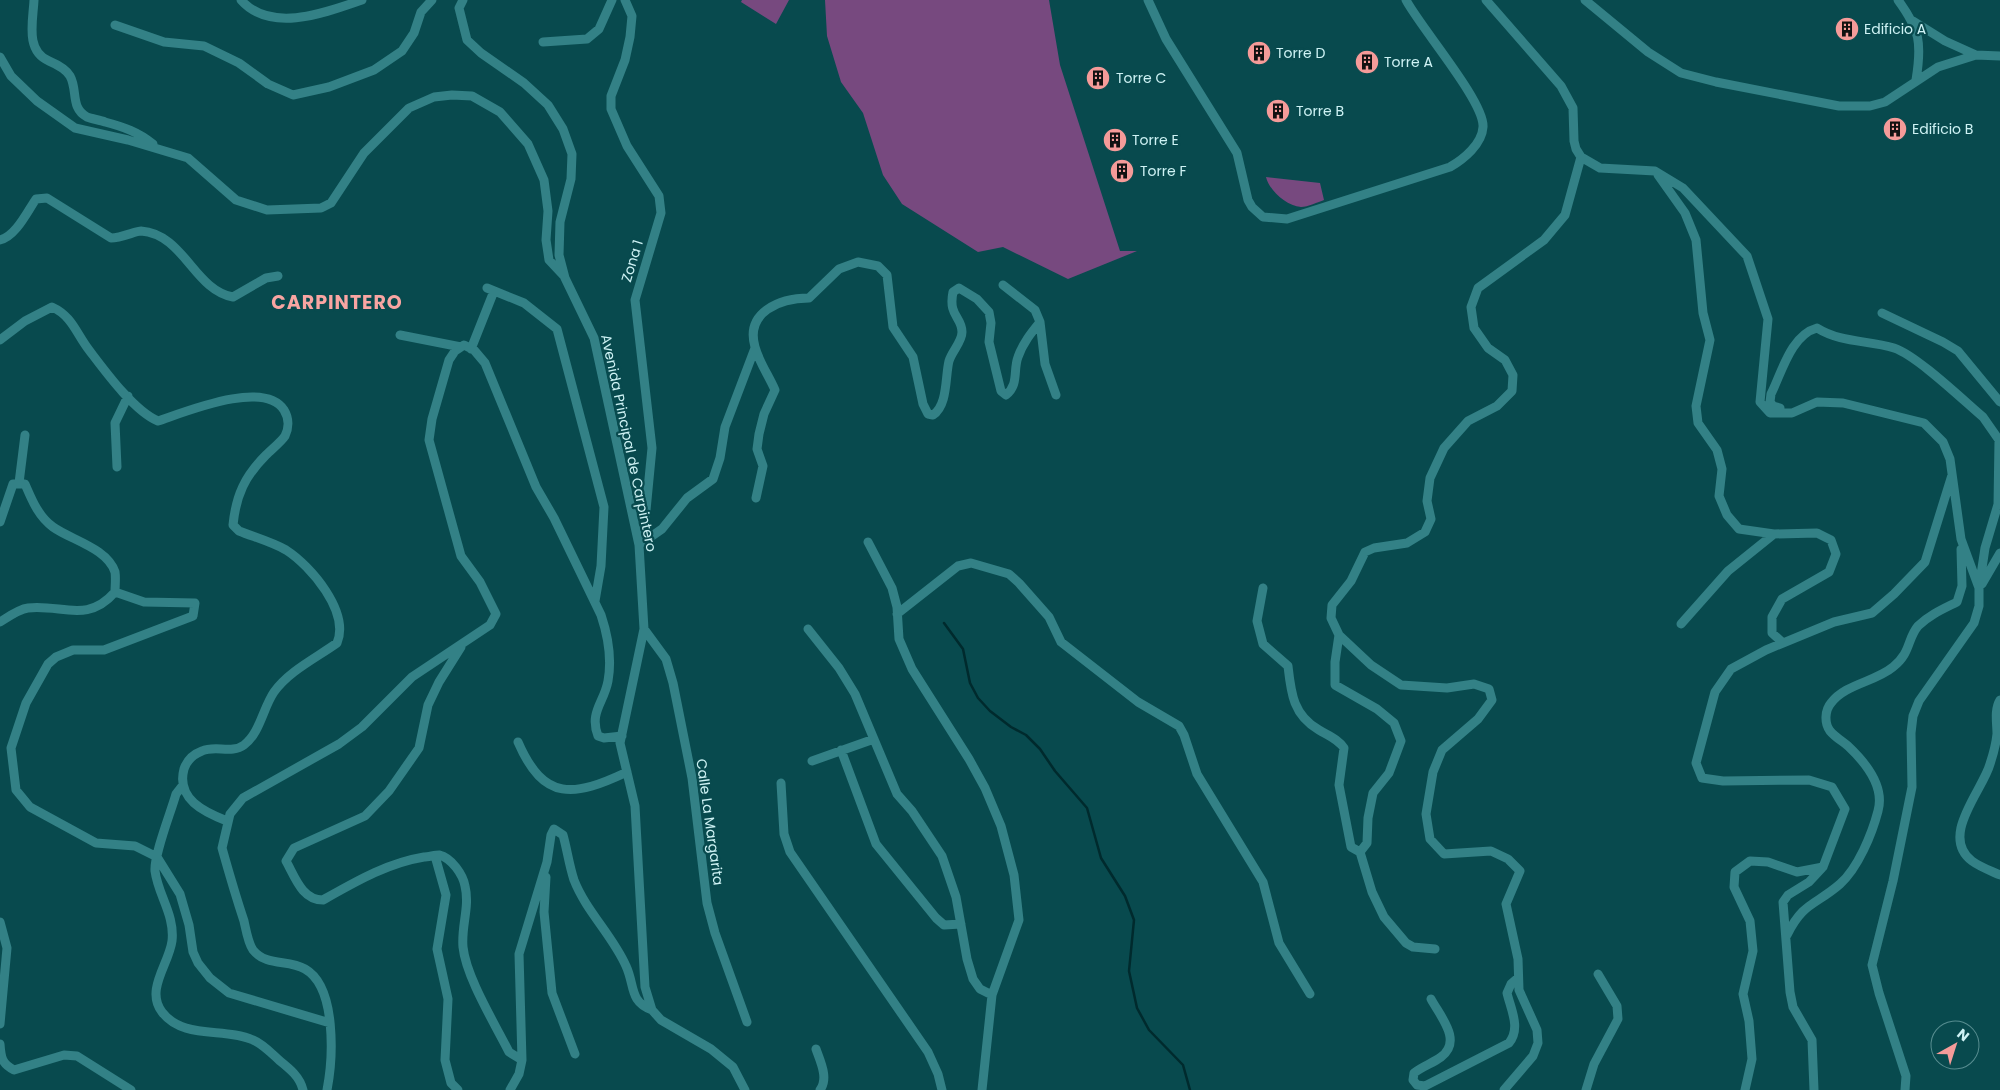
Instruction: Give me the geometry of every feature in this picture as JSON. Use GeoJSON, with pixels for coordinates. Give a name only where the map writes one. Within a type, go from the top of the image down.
{"type":"FeatureCollection","features":[{"type":"Feature","properties":{"kind":"street"},"geometry":{"type":"LineString","coordinates":[[34,0],[32,42],[35,50],[41,58],[58,65],[70,77],[75,105],[86,116],[124,127],[142,135],[157,148]]}},
{"type":"Feature","properties":{"kind":"street"},"geometry":{"type":"LineString","coordinates":[[241,0],[256,12],[280,18],[317,16],[362,0]]}},
{"type":"Feature","properties":{"kind":"street"},"geometry":{"type":"LineString","coordinates":[[115,25],[164,42],[204,46],[238,63],[268,84],[293,95],[329,87],[374,70],[402,51],[414,33],[421,12],[432,0]]}},
{"type":"Feature","properties":{"kind":"street","name":"Avenida Principal de Carpintero"},"geometry":{"type":"LineString","coordinates":[[462,0],[459,8],[467,40],[481,53],[524,83],[548,105],[563,129],[572,154],[571,179],[560,222],[558,255],[565,278],[594,338],[638,546],[644,629],[620,744],[635,806],[645,988],[652,1010]]}},
{"type":"Feature","properties":{"kind":"street"},"geometry":{"type":"LineString","coordinates":[[543,42],[587,39],[599,29],[612,0]]}},
{"type":"Feature","properties":{"kind":"street","name":"Zona 1"},"geometry":{"type":"LineString","coordinates":[[625,0],[632,16],[630,37],[625,60],[611,96],[611,110],[628,146],[659,196],[661,213],[635,300],[652,448],[644,531],[638,546]]}},
{"type":"Feature","properties":{"kind":"street"},"geometry":{"type":"LineString","coordinates":[[1148,0],[1166,39],[1237,152],[1248,200],[1252,207],[1263,217],[1278,219],[1287,219],[1450,167],[1471,150],[1478,140],[1483,128],[1481,116],[1460,78],[1406,0]]}},
{"type":"Feature","properties":{"kind":"street"},"geometry":{"type":"LineString","coordinates":[[1486,0],[1562,86],[1572,108],[1574,141],[1576,149],[1581,156],[1600,168],[1655,171],[1683,188],[1747,256],[1768,319],[1760,402],[1770,413],[1792,413],[1817,402],[1843,403],[1924,423],[1943,442],[1952,473],[1961,539],[1962,586],[1957,602],[1933,614],[1917,628],[1907,654],[1892,668],[1836,696],[1829,705],[1826,716],[1829,730],[1849,748],[1877,780],[1879,809],[1863,853],[1841,884],[1812,903],[1795,918],[1787,936]]}},
{"type":"Feature","properties":{"kind":"street"},"geometry":{"type":"LineString","coordinates":[[1585,0],[1666,64],[1681,73],[1716,82],[1851,108],[1885,102],[1938,67],[1976,55],[2000,56]]}},
{"type":"Feature","properties":{"kind":"street"},"geometry":{"type":"LineString","coordinates":[[1898,0],[1913,20],[1917,32],[1919,50],[1916,80]]}},
{"type":"Feature","properties":{"kind":"street"},"geometry":{"type":"LineString","coordinates":[[1913,20],[1945,41],[1976,55]]}},
{"type":"Feature","properties":{"kind":"street"},"geometry":{"type":"LineString","coordinates":[[0,57],[11,76],[37,101],[75,128],[157,148],[188,158],[236,200],[267,210],[321,208],[331,203],[364,153],[409,108],[434,97],[452,95],[472,96],[500,112],[528,144],[544,180],[548,211],[546,240],[549,260],[565,278]]}},
{"type":"Feature","properties":{"kind":"street"},"geometry":{"type":"LineString","coordinates":[[1504,1090],[1533,1056],[1538,1043],[1537,1030],[1519,990],[1518,959],[1506,904],[1520,871],[1508,859],[1491,851],[1444,854],[1430,839],[1426,814],[1433,772],[1442,750],[1478,718],[1492,700],[1489,689],[1474,684],[1447,688],[1401,685],[1371,665],[1339,635],[1332,618],[1332,605],[1351,581],[1365,552],[1374,548],[1407,543],[1425,532],[1431,519],[1427,501],[1430,478],[1444,448],[1468,421],[1497,406],[1512,391],[1513,375],[1505,360],[1488,348],[1474,328],[1471,307],[1478,288],[1544,240],[1565,215],[1581,156]]}},
{"type":"Feature","properties":{"kind":"street"},"geometry":{"type":"LineString","coordinates":[[1655,171],[1685,213],[1696,240],[1703,313],[1710,340],[1696,406],[1698,422],[1717,450],[1722,469],[1719,496],[1727,515],[1739,529],[1774,534],[1817,533],[1831,540],[1836,554],[1829,572],[1782,599],[1772,618],[1772,632],[1783,643]]}},
{"type":"Feature","properties":{"kind":"street"},"geometry":{"type":"LineString","coordinates":[[0,240],[18,227],[36,199],[47,198],[111,238],[123,238],[140,230],[158,236],[179,250],[210,287],[222,295],[233,297],[266,278],[278,276]]}},
{"type":"Feature","properties":{"kind":"street"},"geometry":{"type":"LineString","coordinates":[[756,498],[763,466],[758,449],[759,434],[764,414],[775,390],[755,348],[753,335],[756,322],[765,311],[777,302],[794,298],[809,298],[839,269],[858,262],[878,266],[886,275],[888,302],[894,327],[913,357],[923,404],[928,414],[933,415],[939,411],[950,358],[962,335],[961,326],[955,317],[951,303],[953,292],[959,288],[977,299],[989,312],[991,323],[990,342],[1001,391],[1006,395],[1011,391],[1015,381],[1017,359],[1025,341],[1040,322]]}},
{"type":"Feature","properties":{"kind":"street"},"geometry":{"type":"LineString","coordinates":[[1003,285],[1035,310],[1040,322],[1045,364],[1056,395]]}},
{"type":"Feature","properties":{"kind":"street"},"geometry":{"type":"LineString","coordinates":[[471,349],[490,290],[524,303],[558,329],[604,507],[602,566],[594,602]]}},
{"type":"Feature","properties":{"kind":"street"},"geometry":{"type":"LineString","coordinates":[[0,340],[25,321],[52,307],[63,312],[77,329],[88,349],[138,408],[158,421],[218,401],[261,398],[274,401],[282,407],[289,422],[285,436],[249,472],[235,507],[233,525],[239,531],[286,551],[312,572],[336,609],[340,636],[337,643],[285,679],[273,694],[254,732],[244,745],[236,748],[204,750],[193,756],[186,764],[183,785],[176,794],[158,857],[156,871],[172,927],[172,942],[157,985],[155,999],[161,1012],[172,1022],[188,1029],[239,1035],[255,1040],[295,1073],[303,1090]]}},
{"type":"Feature","properties":{"kind":"street"},"geometry":{"type":"LineString","coordinates":[[1882,313],[1958,351],[2000,402]]}},
{"type":"Feature","properties":{"kind":"street"},"geometry":{"type":"LineString","coordinates":[[1780,408],[1773,406],[1770,402],[1772,394],[1796,341],[1806,331],[1816,328],[1830,336],[1895,349],[1910,357],[1983,417],[1999,440],[1999,502],[1985,548],[1974,623],[1919,701],[1913,716],[1911,734],[1912,787],[1893,881],[1872,965],[1879,993],[1906,1076],[1905,1090]]}},
{"type":"Feature","properties":{"kind":"street"},"geometry":{"type":"LineString","coordinates":[[400,335],[461,347]]}},
{"type":"Feature","properties":{"kind":"street"},"geometry":{"type":"LineString","coordinates":[[327,1090],[330,1023],[325,994],[315,976],[304,968],[268,961],[251,948],[222,848],[228,821],[243,798],[339,744],[362,727],[412,677],[490,625],[496,614],[480,582],[461,556],[429,440],[432,419],[449,360],[455,350],[464,345],[471,349],[485,363],[536,486],[554,518],[607,632],[610,662],[608,682],[594,724],[598,736],[604,738],[622,736]]}},
{"type":"Feature","properties":{"kind":"street"},"geometry":{"type":"LineString","coordinates":[[638,546],[662,529],[688,498],[713,479],[720,458],[725,427],[755,348]]}},
{"type":"Feature","properties":{"kind":"street"},"geometry":{"type":"LineString","coordinates":[[117,467],[115,423],[128,396]]}},
{"type":"Feature","properties":{"kind":"street"},"geometry":{"type":"LineString","coordinates":[[19,483],[25,435]]}},
{"type":"Feature","properties":{"kind":"street"},"geometry":{"type":"LineString","coordinates":[[1814,1090],[1812,1040],[1793,1007],[1790,992],[1783,902],[1788,895],[1809,882],[1823,867],[1845,809],[1832,787],[1809,780],[1723,781],[1702,778],[1696,763],[1715,692],[1731,669],[1783,643],[1834,622],[1872,613],[1894,594],[1925,562],[1952,473]]}},
{"type":"Feature","properties":{"kind":"street"},"geometry":{"type":"LineString","coordinates":[[0,522],[9,492],[14,484],[25,484],[39,513],[52,526],[96,550],[115,572],[115,592],[107,601],[92,610],[25,608],[0,622]]}},
{"type":"Feature","properties":{"kind":"street"},"geometry":{"type":"LineString","coordinates":[[1681,624],[1728,571],[1774,534]]}},
{"type":"Feature","properties":{"kind":"street"},"geometry":{"type":"LineString","coordinates":[[1961,539],[1979,588]]}},
{"type":"Feature","properties":{"kind":"street"},"geometry":{"type":"LineString","coordinates":[[868,542],[892,588],[899,639],[912,670],[969,759],[985,788],[1001,826],[1014,875],[1019,920],[992,995],[982,1090]]}},
{"type":"Feature","properties":{"kind":"street"},"geometry":{"type":"LineString","coordinates":[[1979,588],[2000,553]]}},
{"type":"Feature","properties":{"kind":"street"},"geometry":{"type":"LineString","coordinates":[[897,614],[958,566],[971,563],[1009,574],[1049,617],[1061,642],[1138,702],[1179,726],[1184,735],[1197,774],[1263,882],[1279,943],[1310,994]]}},
{"type":"Feature","properties":{"kind":"street"},"geometry":{"type":"LineString","coordinates":[[1263,588],[1257,622],[1263,644],[1288,666],[1291,690],[1299,714],[1317,728],[1339,741],[1344,748],[1339,785],[1351,847],[1360,852],[1372,892],[1384,917],[1406,942],[1413,947],[1435,949]]}},
{"type":"Feature","properties":{"kind":"street"},"geometry":{"type":"LineString","coordinates":[[115,592],[144,602],[195,603],[193,616],[104,650],[73,650],[56,657],[48,664],[26,703],[11,748],[16,790],[30,807],[96,844],[135,846],[158,857],[180,894],[189,925],[193,952],[198,963],[210,978],[229,993],[330,1023]]}},
{"type":"Feature","properties":{"kind":"street","name":"Calle La Margarita"},"geometry":{"type":"LineString","coordinates":[[644,629],[666,659],[673,683],[692,778],[707,903],[715,933],[747,1022]]}},
{"type":"Feature","properties":{"kind":"street"},"geometry":{"type":"LineString","coordinates":[[808,629],[839,668],[855,694],[897,794],[912,811],[942,856],[956,897],[967,959],[973,979],[980,989],[992,995]]}},
{"type":"Feature","properties":{"kind":"street"},"geometry":{"type":"LineString","coordinates":[[1339,635],[1335,662],[1336,685],[1377,709],[1394,723],[1401,741],[1389,773],[1373,793],[1368,818],[1367,843],[1360,852]]}},
{"type":"Feature","properties":{"kind":"street"},"geometry":{"type":"LineString","coordinates":[[462,645],[439,682],[428,705],[419,748],[388,791],[365,816],[294,848],[286,861],[306,896],[314,900],[323,900],[374,872],[409,860],[435,856],[447,859],[458,870],[465,884],[468,903],[463,947],[468,964],[508,1052],[522,1060]]}},
{"type":"Feature","properties":{"kind":"street"},"geometry":{"type":"LineString","coordinates":[[2000,700],[1996,706],[1996,736],[1990,766],[1971,800],[1961,824],[1962,848],[1972,861],[2000,875]]}},
{"type":"Feature","properties":{"kind":"street"},"geometry":{"type":"LineString","coordinates":[[812,761],[874,739]]}},
{"type":"Feature","properties":{"kind":"street"},"geometry":{"type":"LineString","coordinates":[[518,742],[525,760],[540,780],[556,788],[576,790],[598,785],[627,772]]}},
{"type":"Feature","properties":{"kind":"street"},"geometry":{"type":"LineString","coordinates":[[842,750],[876,844],[944,926],[961,924]]}},
{"type":"Feature","properties":{"kind":"street"},"geometry":{"type":"LineString","coordinates":[[781,783],[784,834],[790,852],[928,1052],[940,1089]]}},
{"type":"Feature","properties":{"kind":"street"},"geometry":{"type":"LineString","coordinates":[[183,785],[192,803],[209,814],[228,821]]}},
{"type":"Feature","properties":{"kind":"street"},"geometry":{"type":"LineString","coordinates":[[575,1054],[552,992],[544,912],[551,835],[554,829],[563,834],[574,880],[626,966],[636,1000],[644,1007],[652,1010],[661,1020],[711,1049],[733,1067],[744,1090]]}},
{"type":"Feature","properties":{"kind":"street"},"geometry":{"type":"LineString","coordinates":[[435,856],[446,895],[437,949],[448,999],[445,1060],[451,1083],[458,1090]]}},
{"type":"Feature","properties":{"kind":"street"},"geometry":{"type":"LineString","coordinates":[[1745,1090],[1752,1059],[1743,994],[1753,951],[1750,921],[1734,887],[1735,872],[1750,861],[1768,862],[1797,872],[1823,867]]}},
{"type":"Feature","properties":{"kind":"street"},"geometry":{"type":"LineString","coordinates":[[510,1090],[519,1074],[522,1060],[520,954],[548,862]]}},
{"type":"Feature","properties":{"kind":"street"},"geometry":{"type":"LineString","coordinates":[[0,922],[7,948],[0,1024]]}},
{"type":"Feature","properties":{"kind":"street"},"geometry":{"type":"LineString","coordinates":[[1586,1090],[1594,1064],[1618,1018],[1617,1006],[1598,974]]}},
{"type":"Feature","properties":{"kind":"street"},"geometry":{"type":"LineString","coordinates":[[1431,999],[1452,1037],[1451,1044],[1443,1056],[1414,1073],[1413,1080],[1417,1086],[1425,1086],[1509,1043],[1514,1036],[1516,1027],[1507,993],[1511,984],[1518,978]]}},
{"type":"Feature","properties":{"kind":"street"},"geometry":{"type":"LineString","coordinates":[[0,1044],[1,1058],[6,1066],[14,1070],[64,1055],[77,1056],[131,1090]]}},
{"type":"Feature","properties":{"kind":"street"},"geometry":{"type":"LineString","coordinates":[[816,1049],[824,1075],[824,1085],[820,1090]]}},
{"type":"Feature","properties":{"kind":"shaded area"},"geometry":{"type":"Polygon","coordinates":[[[742,0],[789,0],[776,24],[741,2],[742,0]]]}},
{"type":"Feature","properties":{"kind":"shaded area"},"geometry":{"type":"Polygon","coordinates":[[[825,0],[1049,0],[1060,65],[1120,251],[1137,251],[1068,279],[1003,247],[978,252],[902,204],[883,175],[863,113],[841,82],[827,36],[825,0]]]}},
{"type":"Feature","properties":{"kind":"shaded area"},"geometry":{"type":"Polygon","coordinates":[[[1266,177],[1320,183],[1324,200],[1304,207],[1295,206],[1274,192],[1266,177]]]}},
{"type":"Feature","properties":{"kind":"waterway"},"geometry":{"type":"LineString","coordinates":[[944,623],[963,649],[970,683],[978,698],[990,711],[1011,727],[1026,735],[1040,749],[1055,771],[1087,808],[1101,858],[1125,896],[1134,920],[1129,971],[1137,1008],[1149,1030],[1183,1065],[1190,1090]]}},
{"type":"Feature","properties":{"kind":"place","name":"Edificio A"},"geometry":{"type":"Point","coordinates":[1847,29]}},
{"type":"Feature","properties":{"kind":"place","name":"Torre D"},"geometry":{"type":"Point","coordinates":[1259,53]}},
{"type":"Feature","properties":{"kind":"place","name":"Torre A"},"geometry":{"type":"Point","coordinates":[1367,62]}},
{"type":"Feature","properties":{"kind":"place","name":"Torre C"},"geometry":{"type":"Point","coordinates":[1098,78]}},
{"type":"Feature","properties":{"kind":"place","name":"Torre B"},"geometry":{"type":"Point","coordinates":[1278,111]}},
{"type":"Feature","properties":{"kind":"place","name":"Edificio B"},"geometry":{"type":"Point","coordinates":[1895,129]}},
{"type":"Feature","properties":{"kind":"place","name":"Torre E"},"geometry":{"type":"Point","coordinates":[1115,140]}},
{"type":"Feature","properties":{"kind":"place","name":"Torre F"},"geometry":{"type":"Point","coordinates":[1122,171]}},
{"type":"Feature","properties":{"kind":"district","name":"CARPINTERO"},"geometry":{"type":"Point","coordinates":[337,302]}}]}
